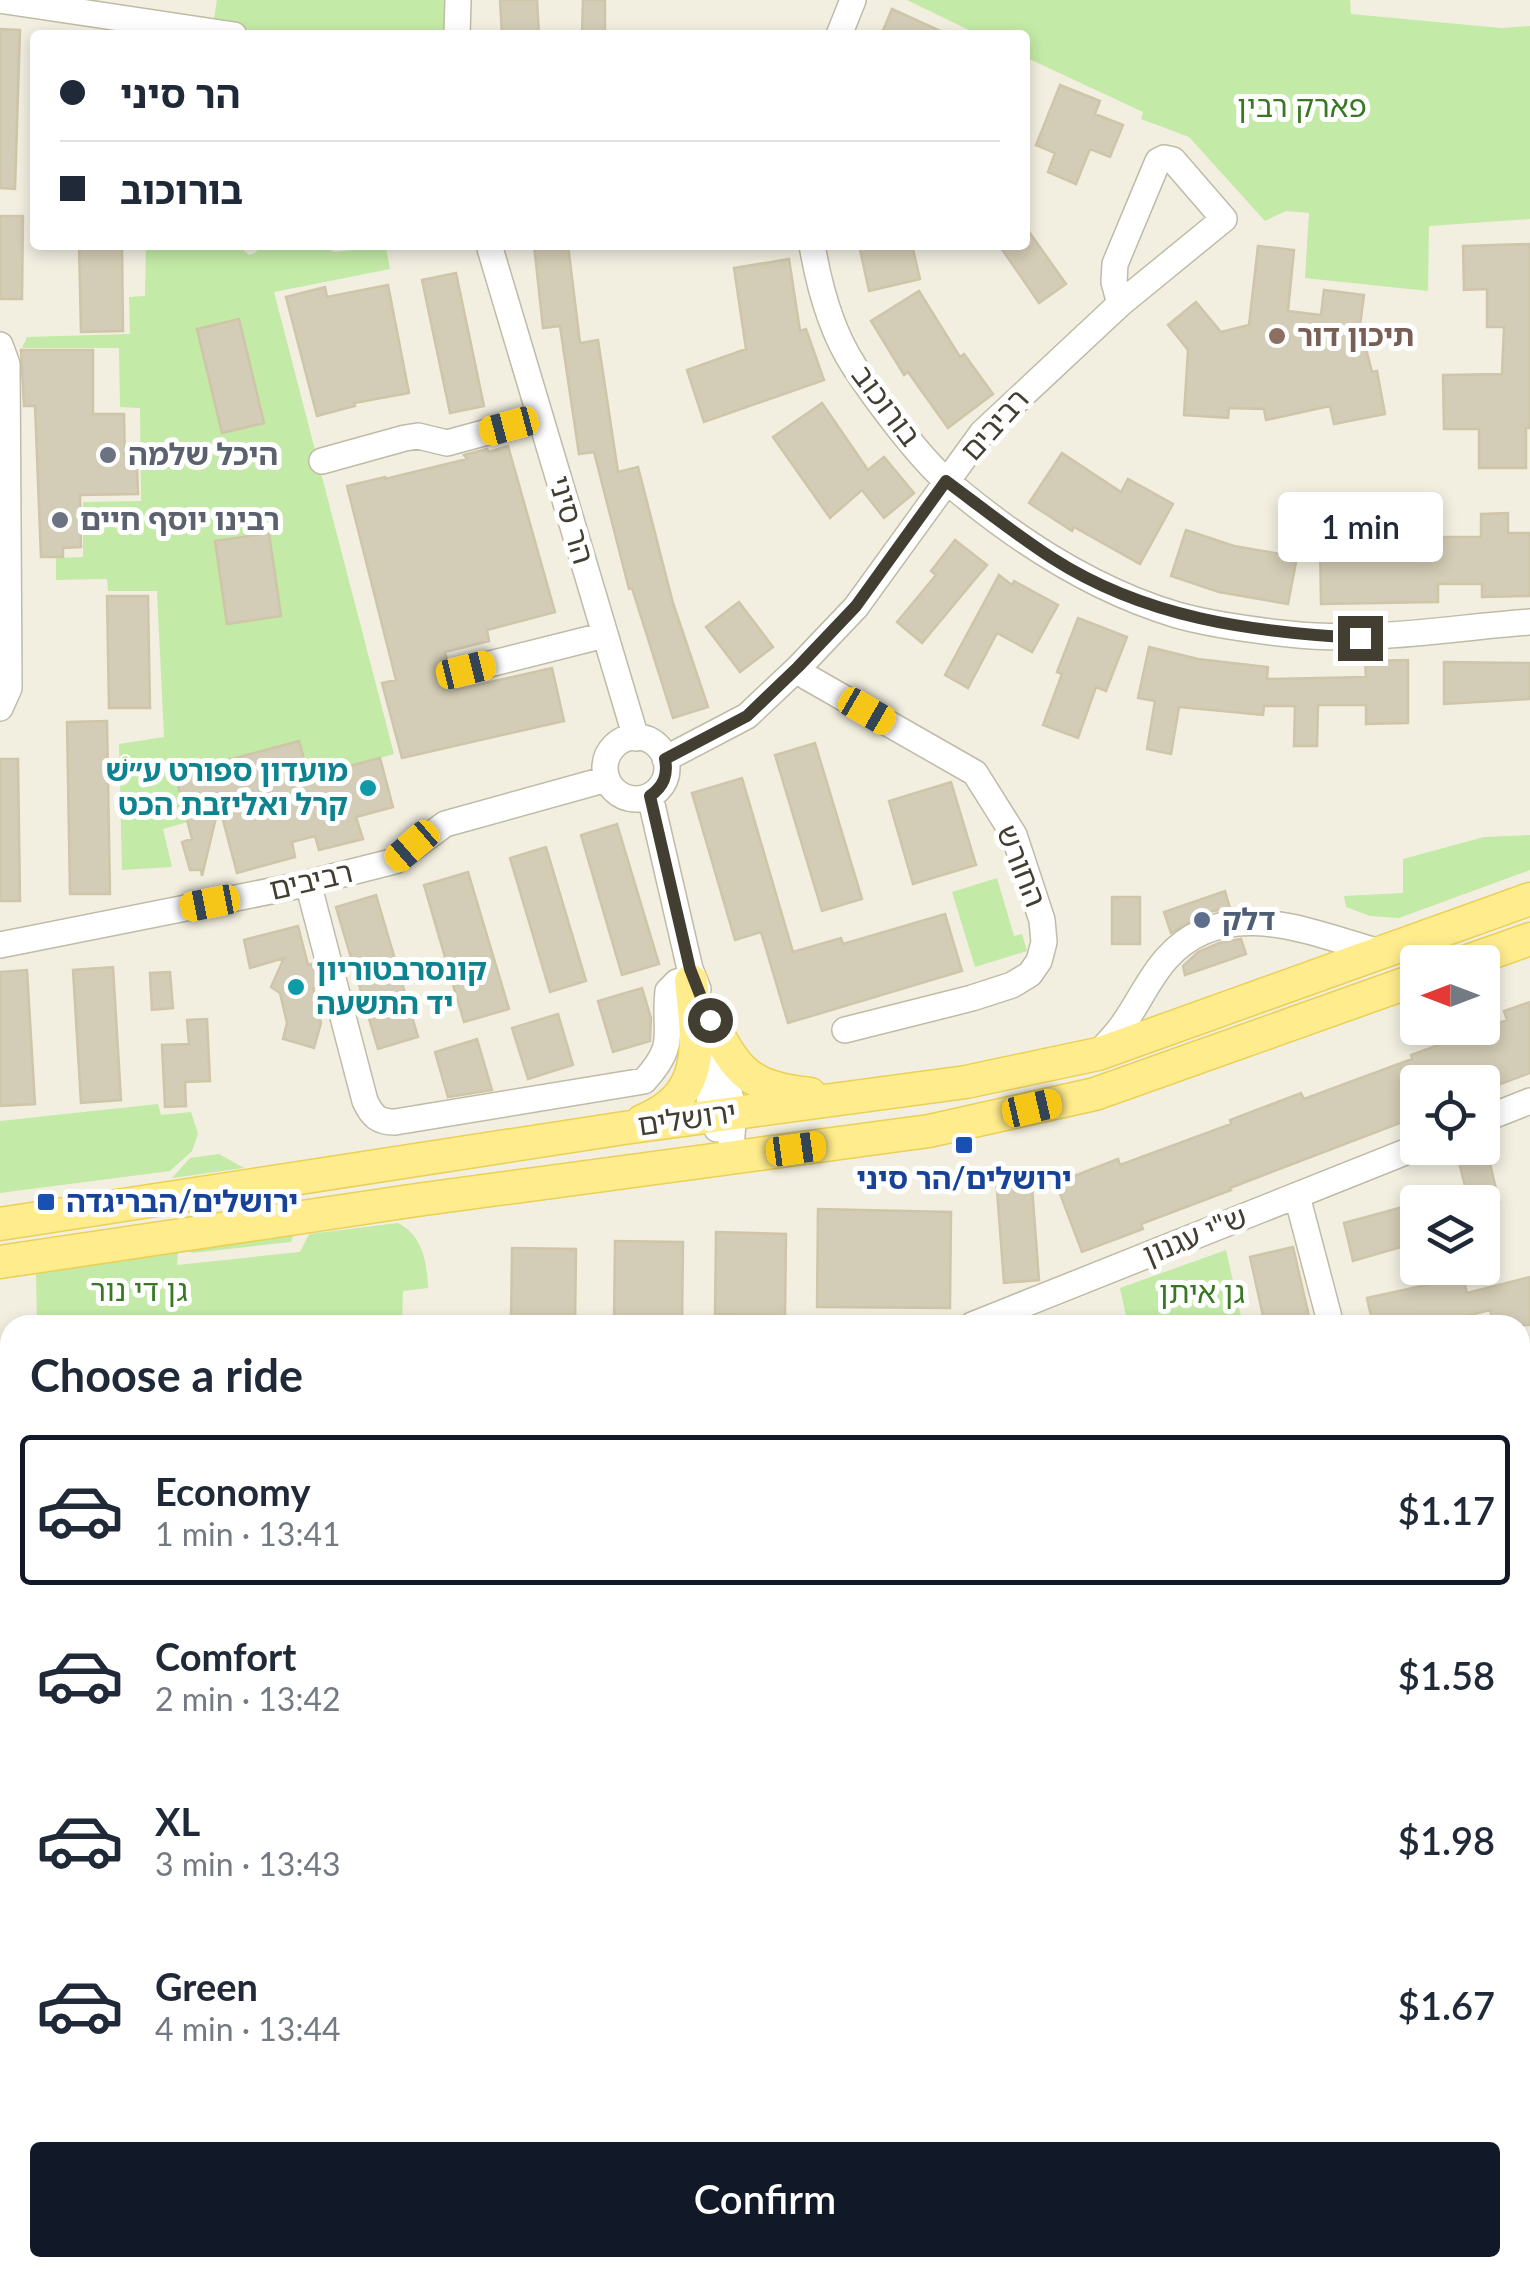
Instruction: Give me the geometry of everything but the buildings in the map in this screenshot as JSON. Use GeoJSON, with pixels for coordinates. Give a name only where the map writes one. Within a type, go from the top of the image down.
{"type":"FeatureCollection","features":[{"type":"Feature","properties":{"kind":"main road","name":"ירושלים"},"geometry":{"type":"LineString","coordinates":[[0,1224],[624,1128],[966,1082],[1098,1054],[1530,899]]}},
{"type":"Feature","properties":{"kind":"main road"},"geometry":{"type":"LineString","coordinates":[[1500,950],[1530,939]]}},
{"type":"Feature","properties":{"kind":"main road"},"geometry":{"type":"LineString","coordinates":[[624,1128],[658,1114],[684,1092],[691,1079],[696,1032],[692,979]]}},
{"type":"Feature","properties":{"kind":"main road","name":"ירושלים"},"geometry":{"type":"LineString","coordinates":[[0,1262],[929,1131],[1095,1094],[1400,985]]}},
{"type":"Feature","properties":{"kind":"main road"},"geometry":{"type":"LineString","coordinates":[[710,1020],[731,1059],[749,1077],[790,1092],[839,1098]]}},
{"type":"Feature","properties":{"kind":"street"},"geometry":{"type":"LineString","coordinates":[[0,0],[201,30]]}},
{"type":"Feature","properties":{"kind":"street"},"geometry":{"type":"LineString","coordinates":[[457,30],[458,0]]}},
{"type":"Feature","properties":{"kind":"street"},"geometry":{"type":"LineString","coordinates":[[840,30],[846,2]]}},
{"type":"Feature","properties":{"kind":"street","name":"רביבים"},"geometry":{"type":"LineString","coordinates":[[665,759],[747,716],[798,667],[856,606],[982,433],[1120,304],[1224,220],[1174,160],[1158,161],[1116,264],[1114,282],[1120,304]]}},
{"type":"Feature","properties":{"kind":"street","name":"הר סיני"},"geometry":{"type":"LineString","coordinates":[[490,250],[636,738]]}},
{"type":"Feature","properties":{"kind":"street","name":"בורוכוב"},"geometry":{"type":"LineString","coordinates":[[813,250],[819,287],[852,363],[946,481],[1052,558],[1134,600],[1178,615],[1292,634],[1360,638],[1530,622]]}},
{"type":"Feature","properties":{"kind":"street"},"geometry":{"type":"LineString","coordinates":[[0,345],[8,364],[10,563],[8,688],[0,708]]}},
{"type":"Feature","properties":{"kind":"street"},"geometry":{"type":"LineString","coordinates":[[322,461],[418,436],[448,443],[539,418]]}},
{"type":"Feature","properties":{"kind":"street"},"geometry":{"type":"LineString","coordinates":[[466,670],[606,634]]}},
{"type":"Feature","properties":{"kind":"street","name":"החורש"},"geometry":{"type":"LineString","coordinates":[[798,667],[807,676],[976,774],[1014,836],[1042,920],[1044,942],[1040,960],[1030,974],[1012,985],[845,1030]]}},
{"type":"Feature","properties":{"kind":"street"},"geometry":{"type":"LineString","coordinates":[[626,739],[654,744],[665,759],[666,776],[658,791],[650,796],[640,799],[620,795],[607,779],[610,751],[626,739]]}},
{"type":"Feature","properties":{"kind":"street","name":"רביבים"},"geometry":{"type":"LineString","coordinates":[[0,945],[308,883],[396,861],[445,824],[607,779]]}},
{"type":"Feature","properties":{"kind":"street"},"geometry":{"type":"LineString","coordinates":[[650,796],[723,1114]]}},
{"type":"Feature","properties":{"kind":"street"},"geometry":{"type":"LineString","coordinates":[[308,883],[365,1101],[372,1115],[382,1122],[644,1082],[666,1053],[670,1030],[668,991],[676,982],[692,979]]}},
{"type":"Feature","properties":{"kind":"street"},"geometry":{"type":"LineString","coordinates":[[1098,1054],[1125,1022],[1168,957],[1193,934],[1239,920],[1281,924],[1379,952]]}},
{"type":"Feature","properties":{"kind":"street"},"geometry":{"type":"LineString","coordinates":[[692,979],[710,1020],[730,1158]]}},
{"type":"Feature","properties":{"kind":"street"},"geometry":{"type":"LineString","coordinates":[[1500,1113],[1530,1101]]}},
{"type":"Feature","properties":{"kind":"street","name":"ש\"י עגנון"},"geometry":{"type":"LineString","coordinates":[[997,1315],[1400,1154]]}},
{"type":"Feature","properties":{"kind":"street"},"geometry":{"type":"LineString","coordinates":[[1297,1196],[1328,1315]]}},
{"type":"Feature","properties":{"kind":"green space"},"geometry":{"type":"Polygon","coordinates":[[[217,0],[458,0],[457,30],[212,30],[217,0]]]}},
{"type":"Feature","properties":{"kind":"green space","name":"פארק רבין"},"geometry":{"type":"Polygon","coordinates":[[[907,0],[1350,0],[1351,14],[1501,28],[1530,26],[1530,219],[1429,226],[1428,291],[1305,278],[1309,213],[1286,211],[1265,221],[1189,137],[1141,119],[1143,112],[1030,59],[1030,30],[969,30],[907,0]]]}},
{"type":"Feature","properties":{"kind":"green space"},"geometry":{"type":"Polygon","coordinates":[[[146,250],[244,250],[249,255],[258,250],[387,250],[390,269],[274,292],[394,754],[309,777],[299,741],[175,774],[188,822],[163,829],[172,867],[122,870],[119,744],[164,737],[157,591],[108,591],[107,579],[56,580],[56,558],[83,557],[83,502],[141,501],[140,408],[120,407],[119,348],[22,348],[27,337],[130,334],[129,297],[145,296],[146,250]]]}},
{"type":"Feature","properties":{"kind":"green space"},"geometry":{"type":"Polygon","coordinates":[[[1530,835],[1530,870],[1399,918],[1370,916],[1346,907],[1344,896],[1403,893],[1403,859],[1484,837],[1530,835]]]}},
{"type":"Feature","properties":{"kind":"green space"},"geometry":{"type":"Polygon","coordinates":[[[997,878],[1014,936],[1022,934],[1027,951],[975,967],[952,892],[997,878]]]}},
{"type":"Feature","properties":{"kind":"green space"},"geometry":{"type":"Polygon","coordinates":[[[158,1104],[161,1115],[191,1112],[198,1134],[192,1151],[170,1171],[0,1193],[0,1121],[158,1104]]]}},
{"type":"Feature","properties":{"kind":"green space"},"geometry":{"type":"Polygon","coordinates":[[[219,1154],[244,1168],[172,1178],[190,1158],[219,1154]]]}},
{"type":"Feature","properties":{"kind":"green space","name":"גן די נור"},"geometry":{"type":"Polygon","coordinates":[[[398,1223],[418,1242],[428,1288],[403,1291],[402,1315],[37,1315],[36,1272],[0,1277],[0,1273],[295,1230],[291,1242],[192,1253],[187,1249],[178,1251],[177,1265],[300,1252],[309,1234],[398,1223]]]}},
{"type":"Feature","properties":{"kind":"green space","name":"גן איתן"},"geometry":{"type":"Polygon","coordinates":[[[1226,1250],[1241,1315],[1126,1315],[1120,1288],[1226,1250]]]}},
{"type":"Feature","properties":{"kind":"place","name":"תיכון דור"},"geometry":{"type":"Point","coordinates":[1277,336]}},
{"type":"Feature","properties":{"kind":"place","name":"היכל שלמה"},"geometry":{"type":"Point","coordinates":[108,455]}},
{"type":"Feature","properties":{"kind":"place","name":"רבינו יוסף חיים"},"geometry":{"type":"Point","coordinates":[60,520]}},
{"type":"Feature","properties":{"kind":"place","name":"מועדון ספורט ע״שׁ קרל ואליזבת הכט"},"geometry":{"type":"Point","coordinates":[368,788]}},
{"type":"Feature","properties":{"kind":"place","name":"דלק"},"geometry":{"type":"Point","coordinates":[1202,920]}},
{"type":"Feature","properties":{"kind":"place","name":"קונסרבטוריון יד התשעה"},"geometry":{"type":"Point","coordinates":[296,987]}},
{"type":"Feature","properties":{"kind":"place","name":"ירושלים/הר סיני"},"geometry":{"type":"Point","coordinates":[964,1145]}},
{"type":"Feature","properties":{"kind":"place","name":"ירושלים/הבריגדה"},"geometry":{"type":"Point","coordinates":[46,1202]}},
{"type":"Feature","properties":{"kind":"route"},"geometry":{"type":"LineString","coordinates":[[710,1020],[692,977],[650,796],[663,784],[665,759],[747,716],[798,667],[856,606],[946,481],[1052,558],[1134,600],[1178,615],[1233,626],[1360,638]]}}]}
